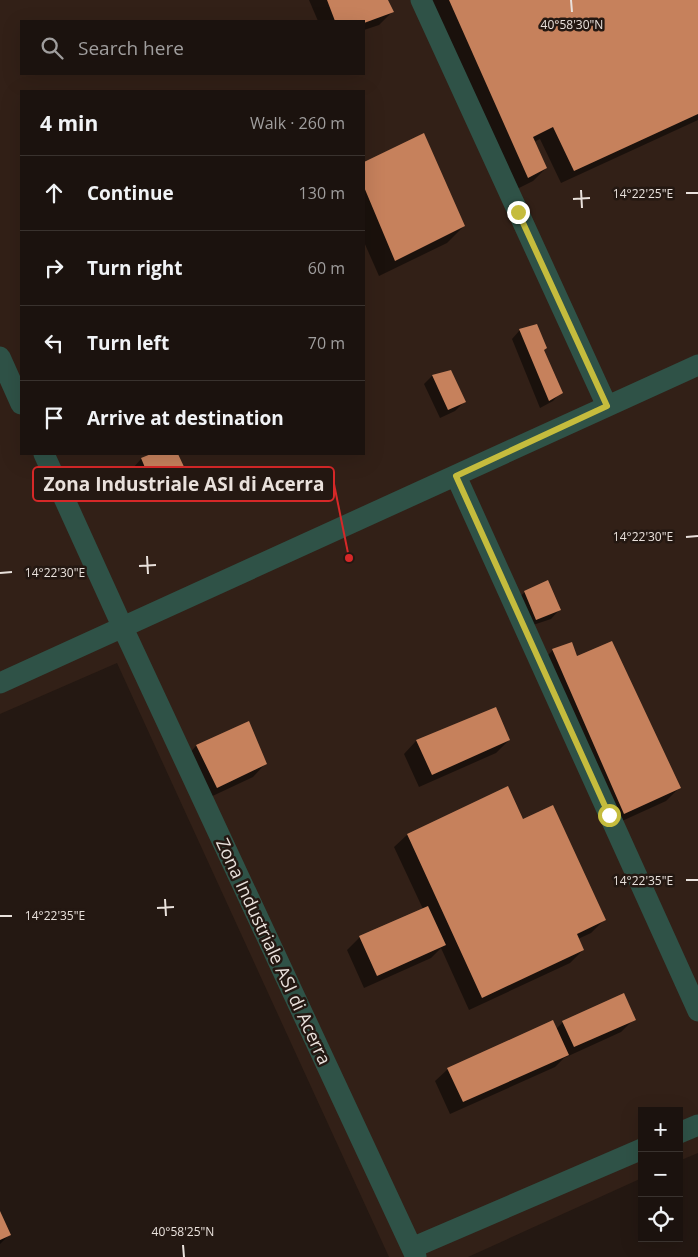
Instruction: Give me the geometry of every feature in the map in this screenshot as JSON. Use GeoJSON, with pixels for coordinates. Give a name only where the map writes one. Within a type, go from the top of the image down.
{"type":"FeatureCollection","features":[{"type":"Feature","properties":{"kind":"lane"},"geometry":{"type":"LineString","coordinates":[[421,0],[607,406]]}},
{"type":"Feature","properties":{"kind":"lane"},"geometry":{"type":"LineString","coordinates":[[0,357],[20,402]]}},
{"type":"Feature","properties":{"kind":"lane"},"geometry":{"type":"LineString","coordinates":[[0,683],[698,364]]}},
{"type":"Feature","properties":{"kind":"lane","name":"Zona Industriale ASI di Acerra"},"geometry":{"type":"LineString","coordinates":[[44,455],[123,628],[414,1252]]}},
{"type":"Feature","properties":{"kind":"lane"},"geometry":{"type":"LineString","coordinates":[[456,476],[698,1011]]}},
{"type":"Feature","properties":{"kind":"lane"},"geometry":{"type":"LineString","coordinates":[[683,1131],[698,1125]]}},
{"type":"Feature","properties":{"kind":"lane"},"geometry":{"type":"LineString","coordinates":[[414,1252],[638,1152]]}},
{"type":"Feature","properties":{"kind":"shaded area"},"geometry":{"type":"Polygon","coordinates":[[[0,0],[698,0],[698,1153],[683,1159],[683,1107],[638,1107],[638,1180],[468,1257],[389,1257],[117,663],[0,714],[0,0]]]}},
{"type":"Feature","properties":{"kind":"building"},"geometry":{"type":"Polygon","coordinates":[[[327,0],[388,0],[394,12],[365,23],[365,20],[335,20],[327,0]]]}},
{"type":"Feature","properties":{"kind":"building"},"geometry":{"type":"Polygon","coordinates":[[[449,0],[698,0],[698,114],[574,171],[553,127],[533,137],[547,168],[528,178],[449,0]]]}},
{"type":"Feature","properties":{"kind":"building"},"geometry":{"type":"Polygon","coordinates":[[[424,133],[465,226],[395,261],[365,189],[365,162],[424,133]]]}},
{"type":"Feature","properties":{"kind":"building"},"geometry":{"type":"Polygon","coordinates":[[[537,324],[547,348],[544,350],[563,393],[549,401],[519,329],[537,324]]]}},
{"type":"Feature","properties":{"kind":"building"},"geometry":{"type":"Polygon","coordinates":[[[451,370],[466,402],[448,410],[432,375],[451,370]]]}},
{"type":"Feature","properties":{"kind":"building"},"geometry":{"type":"Polygon","coordinates":[[[148,455],[178,455],[186,471],[153,487],[141,458],[148,455]]]}},
{"type":"Feature","properties":{"kind":"building"},"geometry":{"type":"Polygon","coordinates":[[[548,580],[561,610],[536,620],[524,591],[548,580]]]}},
{"type":"Feature","properties":{"kind":"building"},"geometry":{"type":"Polygon","coordinates":[[[612,641],[681,788],[624,814],[552,649],[572,642],[577,656],[612,641]]]}},
{"type":"Feature","properties":{"kind":"building"},"geometry":{"type":"Polygon","coordinates":[[[496,707],[510,740],[432,775],[416,740],[496,707]]]}},
{"type":"Feature","properties":{"kind":"building"},"geometry":{"type":"Polygon","coordinates":[[[249,721],[267,764],[217,788],[196,745],[249,721]]]}},
{"type":"Feature","properties":{"kind":"building"},"geometry":{"type":"Polygon","coordinates":[[[508,786],[523,819],[553,805],[606,920],[577,934],[584,950],[482,998],[407,834],[508,786]]]}},
{"type":"Feature","properties":{"kind":"building"},"geometry":{"type":"Polygon","coordinates":[[[428,906],[446,945],[377,976],[359,936],[428,906]]]}},
{"type":"Feature","properties":{"kind":"building"},"geometry":{"type":"Polygon","coordinates":[[[624,993],[636,1020],[574,1047],[562,1021],[624,993]]]}},
{"type":"Feature","properties":{"kind":"building"},"geometry":{"type":"Polygon","coordinates":[[[553,1020],[569,1055],[463,1102],[447,1068],[553,1020]]]}},
{"type":"Feature","properties":{"kind":"building"},"geometry":{"type":"Polygon","coordinates":[[[0,1211],[11,1235],[0,1240],[0,1211]]]}},
{"type":"Feature","properties":{"kind":"place","name":"Zona Industriale ASI di Acerra"},"geometry":{"type":"Point","coordinates":[349,558]}},
{"type":"Feature","properties":{"kind":"route"},"geometry":{"type":"LineString","coordinates":[[518,212],[607,406],[456,476],[609,815]]}}]}
